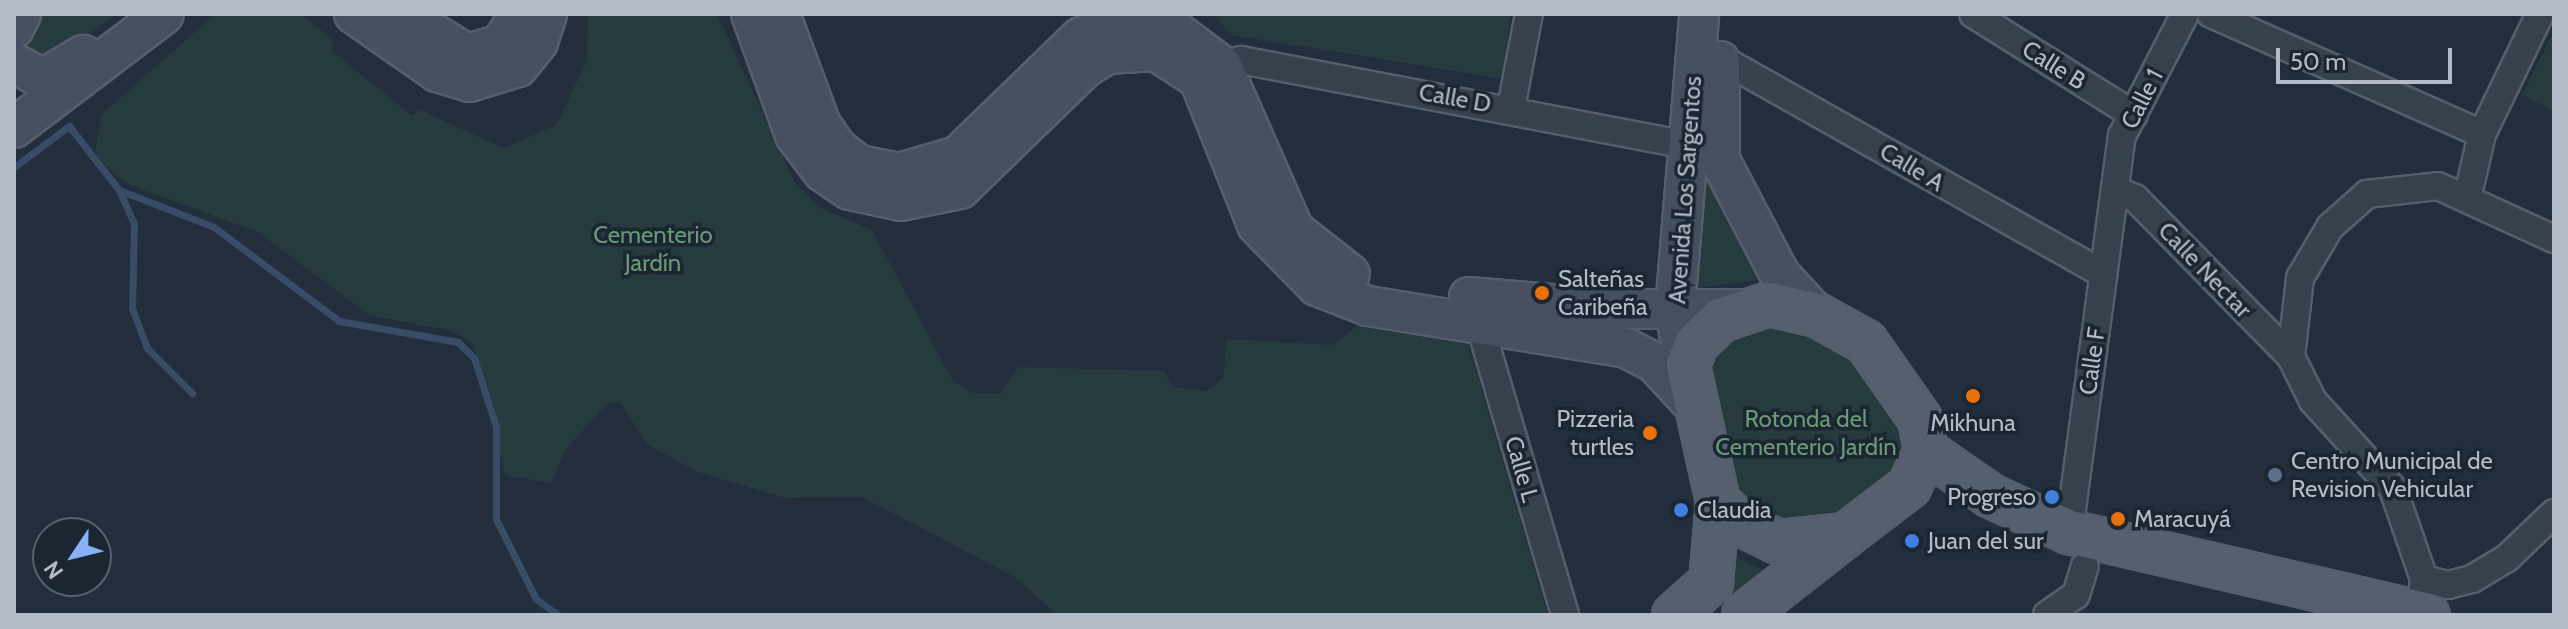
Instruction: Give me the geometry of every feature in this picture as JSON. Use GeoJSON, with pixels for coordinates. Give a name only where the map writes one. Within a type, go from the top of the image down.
{"type":"FeatureCollection","features":[{"type":"Feature","properties":{"kind":"main road"},"geometry":{"type":"LineString","coordinates":[[14,28],[21,14]]}},
{"type":"Feature","properties":{"kind":"main road"},"geometry":{"type":"LineString","coordinates":[[14,63],[34,78],[52,77],[136,14]]}},
{"type":"Feature","properties":{"kind":"main road"},"geometry":{"type":"LineString","coordinates":[[14,128],[164,14]]}},
{"type":"Feature","properties":{"kind":"main road"},"geometry":{"type":"LineString","coordinates":[[354,14],[467,54],[513,42],[538,42],[547,14]]}},
{"type":"Feature","properties":{"kind":"main road"},"geometry":{"type":"LineString","coordinates":[[751,14],[809,155],[850,190],[900,187],[960,189],[1107,54],[1156,51],[1211,73],[1257,225],[1295,272],[1346,301],[1481,310],[1745,309],[1769,304],[1817,315],[1866,342],[1891,370],[1920,419],[1918,468],[1846,535],[1744,615]]}},
{"type":"Feature","properties":{"kind":"main road"},"geometry":{"type":"LineString","coordinates":[[780,14],[821,125],[837,148],[859,165],[900,187]]}},
{"type":"Feature","properties":{"kind":"main road","name":"Avenida Los Sargentos"},"geometry":{"type":"LineString","coordinates":[[1689,383],[1675,309],[1699,14]]}},
{"type":"Feature","properties":{"kind":"main road","name":"Avenida Los Sargentos"},"geometry":{"type":"LineString","coordinates":[[1723,14],[1720,160],[1780,275],[1817,315]]}},
{"type":"Feature","properties":{"kind":"main road"},"geometry":{"type":"LineString","coordinates":[[1674,615],[1711,582],[1718,502],[1689,383],[1709,330],[1745,309]]}},
{"type":"Feature","properties":{"kind":"main road"},"geometry":{"type":"LineString","coordinates":[[1481,310],[1626,348],[1689,383]]}},
{"type":"Feature","properties":{"kind":"main road"},"geometry":{"type":"LineString","coordinates":[[1918,468],[1991,496],[2077,549],[2314,615]]}},
{"type":"Feature","properties":{"kind":"main road"},"geometry":{"type":"LineString","coordinates":[[1718,502],[1741,524],[1778,542],[1846,535]]}},
{"type":"Feature","properties":{"kind":"main road"},"geometry":{"type":"LineString","coordinates":[[2077,549],[2423,605]]}},
{"type":"Feature","properties":{"kind":"street"},"geometry":{"type":"LineString","coordinates":[[1511,108],[1529,14]]}},
{"type":"Feature","properties":{"kind":"street","name":"Calle B"},"geometry":{"type":"LineString","coordinates":[[1973,14],[2134,115]]}},
{"type":"Feature","properties":{"kind":"street","name":"Calle 1"},"geometry":{"type":"LineString","coordinates":[[2115,190],[2122,136],[2185,14]]}},
{"type":"Feature","properties":{"kind":"street"},"geometry":{"type":"LineString","coordinates":[[2211,14],[2482,134]]}},
{"type":"Feature","properties":{"kind":"street"},"geometry":{"type":"LineString","coordinates":[[2468,195],[2482,134],[2540,14]]}},
{"type":"Feature","properties":{"kind":"street","name":"Calle A"},"geometry":{"type":"LineString","coordinates":[[1720,58],[2103,274]]}},
{"type":"Feature","properties":{"kind":"street","name":"Calle D"},"geometry":{"type":"LineString","coordinates":[[1211,73],[1241,60],[1511,108],[1687,145]]}},
{"type":"Feature","properties":{"kind":"street"},"geometry":{"type":"LineString","coordinates":[[2291,357],[2300,278],[2350,208],[2388,189],[2438,186],[2468,195],[2554,239]]}},
{"type":"Feature","properties":{"kind":"street","name":"Calle F"},"geometry":{"type":"LineString","coordinates":[[2047,615],[2076,595],[2077,549],[2103,274],[2115,190]]}},
{"type":"Feature","properties":{"kind":"street","name":"Calle Nectar"},"geometry":{"type":"LineString","coordinates":[[2115,190],[2135,198],[2291,357],[2313,401],[2403,504],[2423,605]]}},
{"type":"Feature","properties":{"kind":"street","name":"Calle L"},"geometry":{"type":"LineString","coordinates":[[1481,310],[1565,615]]}},
{"type":"Feature","properties":{"kind":"street"},"geometry":{"type":"LineString","coordinates":[[2423,605],[2448,585],[2472,579],[2507,558],[2554,513]]}},
{"type":"Feature","properties":{"kind":"green space"},"geometry":{"type":"Polygon","coordinates":[[[36,14],[117,14],[48,62],[27,53],[36,14]]]}},
{"type":"Feature","properties":{"kind":"green space","name":"Cementerio Jardín"},"geometry":{"type":"Polygon","coordinates":[[[215,14],[301,14],[333,40],[331,50],[412,116],[420,110],[504,148],[556,125],[587,61],[588,14],[717,14],[794,181],[819,207],[872,230],[953,381],[973,393],[1000,394],[1018,367],[1164,371],[1172,387],[1207,391],[1223,378],[1227,339],[1333,345],[1357,326],[1468,344],[1548,615],[1057,615],[1015,577],[862,497],[785,498],[698,472],[647,444],[620,402],[607,404],[565,450],[551,483],[505,475],[473,343],[452,331],[369,315],[258,232],[130,185],[94,157],[102,114],[215,14]]]}},
{"type":"Feature","properties":{"kind":"green space"},"geometry":{"type":"Polygon","coordinates":[[[1213,14],[1510,14],[1504,79],[1232,35],[1213,14]]]}},
{"type":"Feature","properties":{"kind":"green space"},"geometry":{"type":"Polygon","coordinates":[[[2554,31],[2554,111],[2522,95],[2554,31]]]}},
{"type":"Feature","properties":{"kind":"green space"},"geometry":{"type":"Polygon","coordinates":[[[1702,168],[1707,168],[1760,280],[1695,288],[1702,168]]]}},
{"type":"Feature","properties":{"kind":"green space","name":"Rotonda del Cementerio Jardín"},"geometry":{"type":"Polygon","coordinates":[[[1766,323],[1811,332],[1848,353],[1894,408],[1904,436],[1899,464],[1882,485],[1825,524],[1791,531],[1734,494],[1706,365],[1717,345],[1766,323]]]}},
{"type":"Feature","properties":{"kind":"green space"},"geometry":{"type":"Polygon","coordinates":[[[1734,557],[1773,574],[1721,615],[1720,598],[1734,557]]]}},
{"type":"Feature","properties":{"kind":"waterway"},"geometry":{"type":"LineString","coordinates":[[14,167],[69,126],[119,190],[214,227],[339,321],[458,342],[474,358],[496,427],[496,519],[536,599],[558,615]]}},
{"type":"Feature","properties":{"kind":"waterway"},"geometry":{"type":"LineString","coordinates":[[119,190],[134,223],[132,308],[147,348],[192,393]]}},
{"type":"Feature","properties":{"kind":"place","name":"Salteñas Caribeña"},"geometry":{"type":"Point","coordinates":[1542,293]}},
{"type":"Feature","properties":{"kind":"place","name":"Mikhuna"},"geometry":{"type":"Point","coordinates":[1973,396]}},
{"type":"Feature","properties":{"kind":"place","name":"Pizzeria turtles"},"geometry":{"type":"Point","coordinates":[1650,433]}},
{"type":"Feature","properties":{"kind":"place","name":"Centro Municipal de Revision Vehicular"},"geometry":{"type":"Point","coordinates":[2275,475]}},
{"type":"Feature","properties":{"kind":"place","name":"Progreso"},"geometry":{"type":"Point","coordinates":[2052,497]}},
{"type":"Feature","properties":{"kind":"place","name":"Claudia"},"geometry":{"type":"Point","coordinates":[1681,510]}},
{"type":"Feature","properties":{"kind":"place","name":"Maracuyá"},"geometry":{"type":"Point","coordinates":[2118,519]}},
{"type":"Feature","properties":{"kind":"place","name":"Juan del sur"},"geometry":{"type":"Point","coordinates":[1912,541]}}]}
